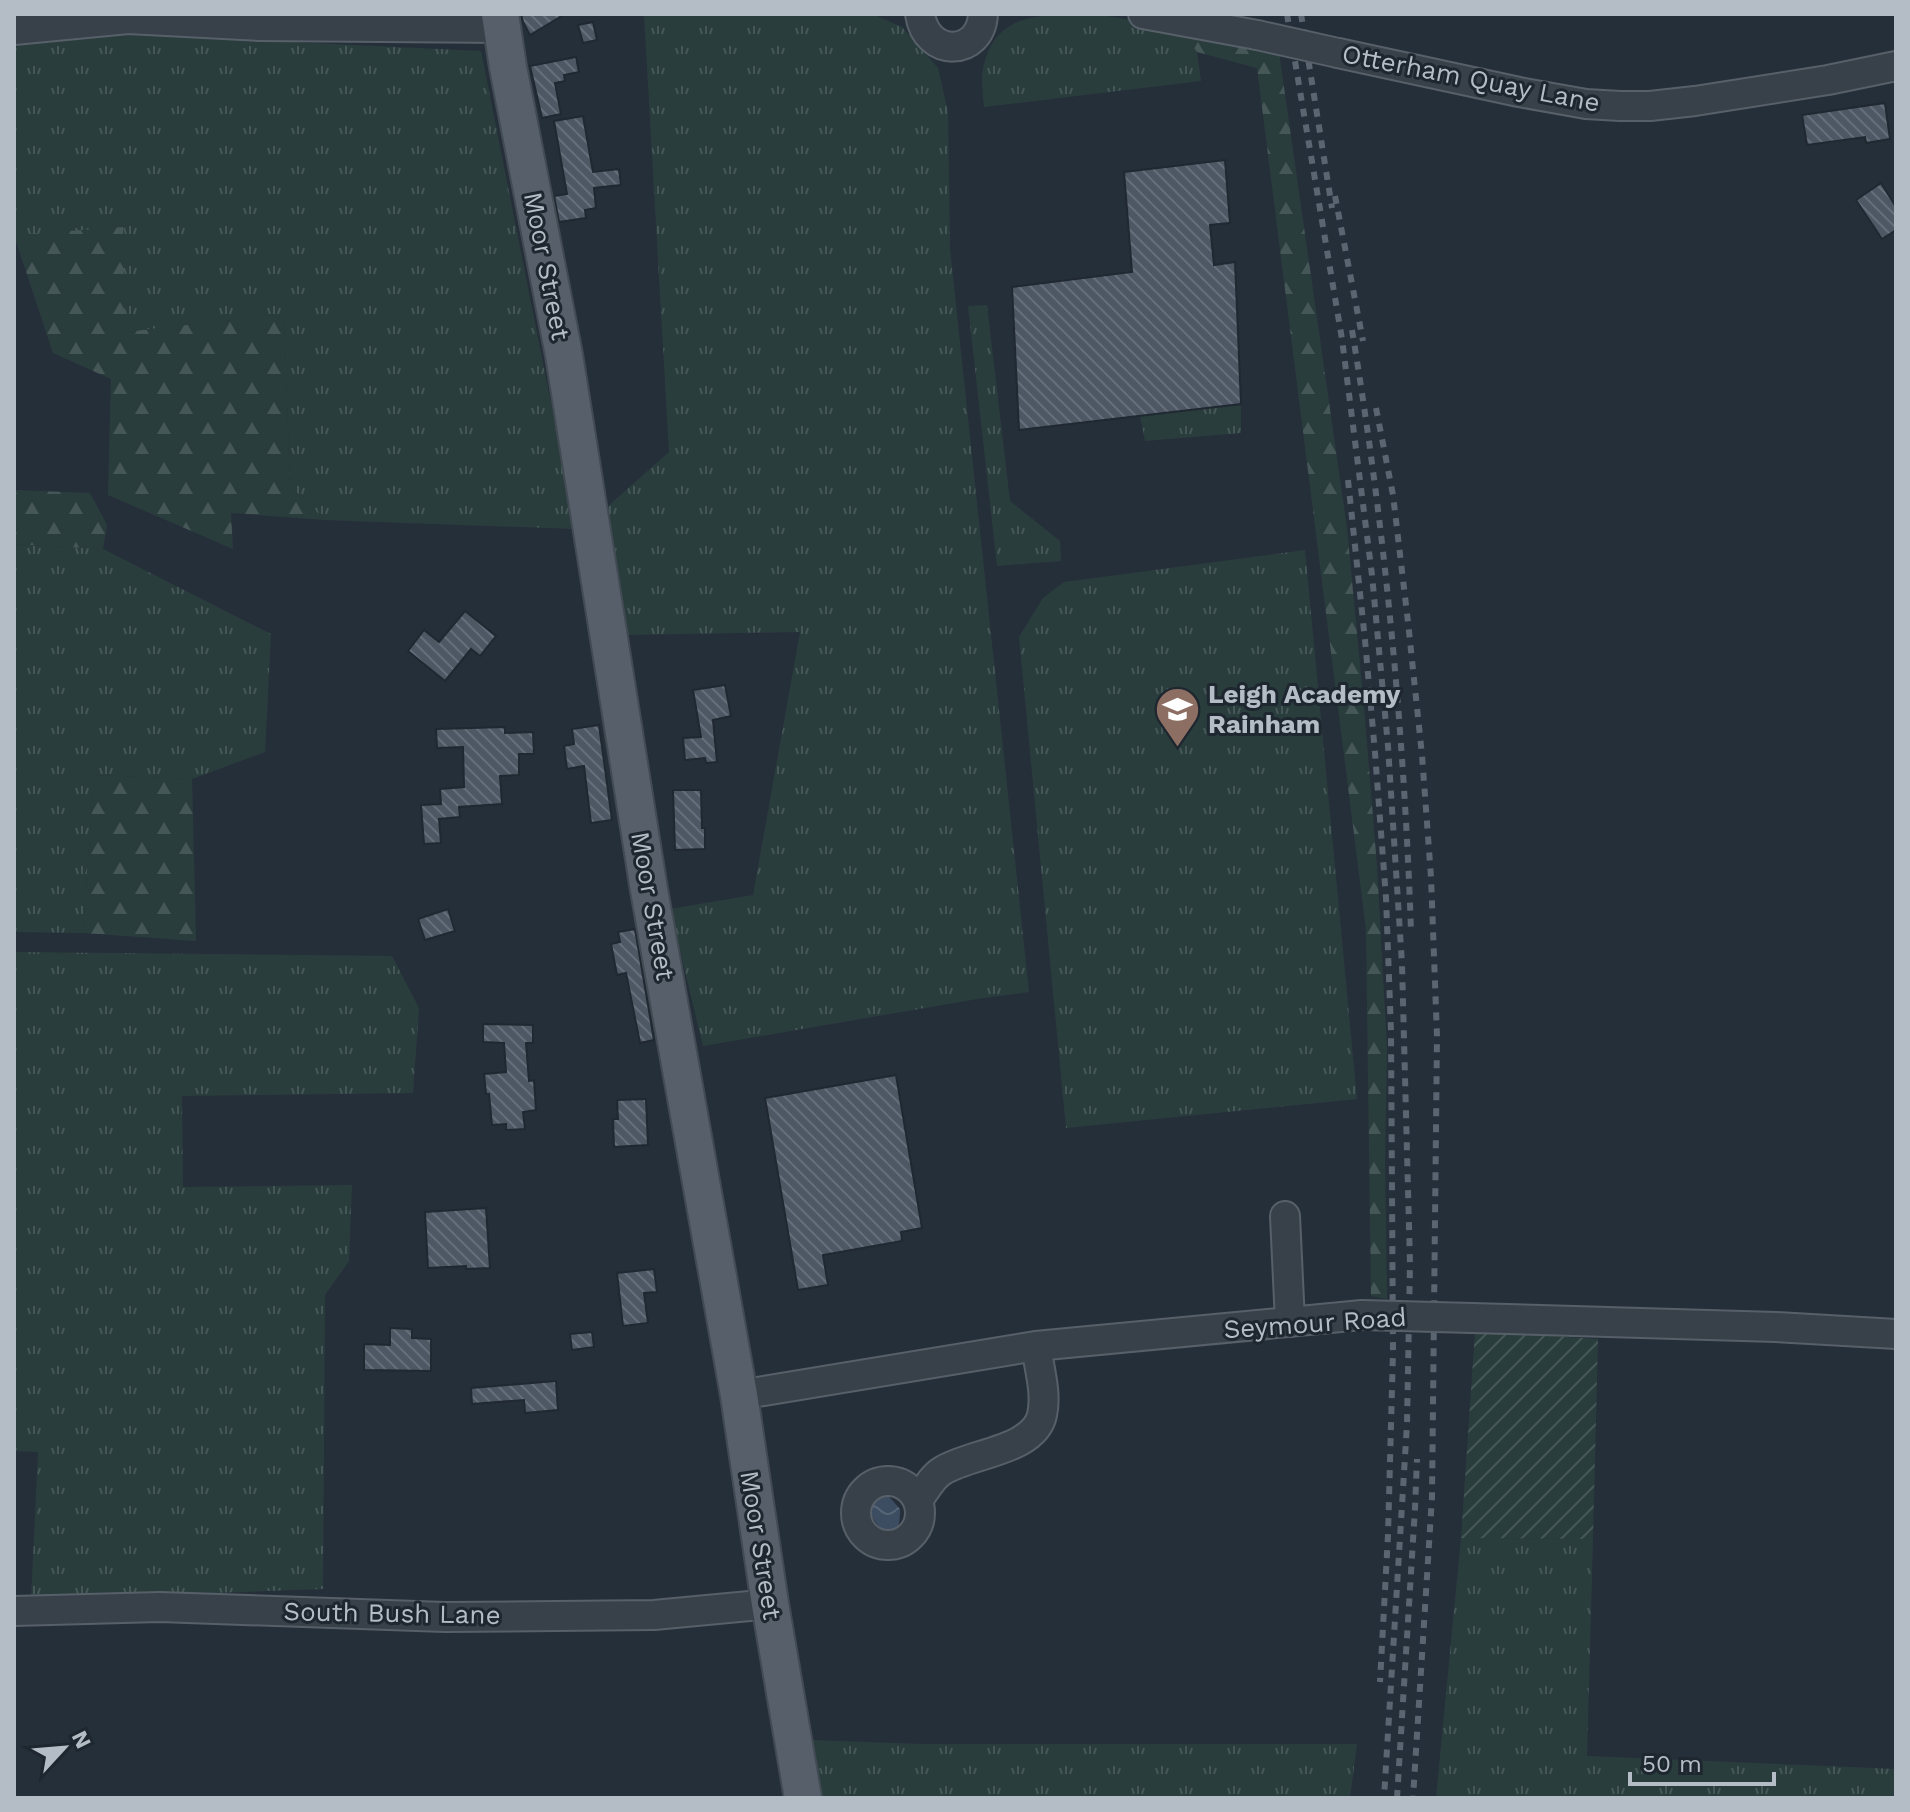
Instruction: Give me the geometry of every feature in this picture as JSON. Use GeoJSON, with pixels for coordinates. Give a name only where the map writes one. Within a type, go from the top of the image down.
{"type":"FeatureCollection","features":[{"type":"Feature","properties":{"kind":"main road","name":"Moor Street"},"geometry":{"type":"LineString","coordinates":[[501,21],[564,355],[649,890],[739,1395],[803,1798]]}},
{"type":"Feature","properties":{"kind":"street"},"geometry":{"type":"LineString","coordinates":[[904,14],[923,24],[940,45],[949,47],[970,40],[991,17]]}},
{"type":"Feature","properties":{"kind":"street","name":"Otterham Quay Lane"},"geometry":{"type":"LineString","coordinates":[[1143,14],[1586,104],[1650,106],[1695,101],[1896,66]]}},
{"type":"Feature","properties":{"kind":"street"},"geometry":{"type":"LineString","coordinates":[[14,30],[128,19],[501,21]]}},
{"type":"Feature","properties":{"kind":"street"},"geometry":{"type":"LineString","coordinates":[[1285,1216],[1290,1322]]}},
{"type":"Feature","properties":{"kind":"street","name":"Seymour Road"},"geometry":{"type":"LineString","coordinates":[[739,1395],[1036,1346],[1362,1315],[1776,1327],[1896,1334]]}},
{"type":"Feature","properties":{"kind":"street"},"geometry":{"type":"LineString","coordinates":[[918,1500],[938,1473],[963,1460],[1017,1445],[1031,1433],[1042,1418],[1044,1398],[1036,1346]]}},
{"type":"Feature","properties":{"kind":"street","name":"South Bush Lane"},"geometry":{"type":"LineString","coordinates":[[14,1611],[160,1607],[445,1617],[638,1615],[770,1604]]}},
{"type":"Feature","properties":{"kind":"green space"},"geometry":{"type":"Polygon","coordinates":[[[644,14],[872,14],[902,27],[938,68],[948,112],[950,249],[1029,992],[703,1046],[670,909],[753,895],[800,632],[627,635],[606,508],[669,452],[644,14]]]}},
{"type":"Feature","properties":{"kind":"green space"},"geometry":{"type":"Polygon","coordinates":[[[1095,14],[1179,28],[1197,52],[1201,81],[984,107],[983,69],[989,49],[999,35],[1011,25],[1026,19],[1095,14]]]}},
{"type":"Feature","properties":{"kind":"green space"},"geometry":{"type":"Polygon","coordinates":[[[1179,28],[1278,45],[1347,528],[1364,707],[1387,1048],[1387,1299],[1371,1296],[1366,929],[1257,68],[1197,52],[1179,28]]]}},
{"type":"Feature","properties":{"kind":"green space"},"geometry":{"type":"Polygon","coordinates":[[[120,34],[481,51],[576,529],[325,520],[290,486],[284,314],[125,332],[14,236],[14,45],[120,34]]]}},
{"type":"Feature","properties":{"kind":"green space"},"geometry":{"type":"Polygon","coordinates":[[[123,227],[125,332],[284,314],[290,486],[325,520],[231,513],[233,549],[108,495],[111,379],[53,353],[14,235],[123,227]]]}},
{"type":"Feature","properties":{"kind":"green space"},"geometry":{"type":"Polygon","coordinates":[[[987,305],[1010,501],[1060,541],[1061,561],[997,566],[968,306],[987,305]]]}},
{"type":"Feature","properties":{"kind":"green space"},"geometry":{"type":"Polygon","coordinates":[[[1241,404],[1241,433],[1145,441],[1140,416],[1241,404]]]}},
{"type":"Feature","properties":{"kind":"green space"},"geometry":{"type":"Polygon","coordinates":[[[14,490],[90,493],[107,525],[103,549],[14,544],[14,490]]]}},
{"type":"Feature","properties":{"kind":"green space"},"geometry":{"type":"Polygon","coordinates":[[[14,544],[103,549],[271,634],[265,752],[192,779],[94,775],[83,933],[14,932],[14,544]]]}},
{"type":"Feature","properties":{"kind":"green space"},"geometry":{"type":"Polygon","coordinates":[[[1305,550],[1357,1099],[1066,1128],[1019,637],[1043,598],[1064,582],[1305,550]]]}},
{"type":"Feature","properties":{"kind":"green space"},"geometry":{"type":"Polygon","coordinates":[[[94,775],[192,779],[196,941],[83,933],[94,775]]]}},
{"type":"Feature","properties":{"kind":"green space"},"geometry":{"type":"Polygon","coordinates":[[[14,952],[392,956],[419,1008],[413,1093],[182,1096],[183,1187],[352,1185],[349,1261],[325,1295],[323,1589],[31,1600],[38,1452],[14,1451],[14,952]]]}},
{"type":"Feature","properties":{"kind":"green space"},"geometry":{"type":"Polygon","coordinates":[[[1475,1331],[1598,1339],[1593,1539],[1461,1538],[1475,1331]]]}},
{"type":"Feature","properties":{"kind":"green space"},"geometry":{"type":"Polygon","coordinates":[[[1461,1538],[1593,1539],[1587,1756],[1896,1769],[1896,1798],[1436,1798],[1461,1538]]]}},
{"type":"Feature","properties":{"kind":"green space"},"geometry":{"type":"Polygon","coordinates":[[[810,1740],[921,1744],[1357,1744],[1350,1798],[818,1798],[810,1740]]]}},
{"type":"Feature","properties":{"kind":"water"},"geometry":{"type":"Polygon","coordinates":[[[884,1491],[900,1509],[898,1527],[891,1534],[880,1527],[870,1511],[872,1492],[884,1491]]]}},
{"type":"Feature","properties":{"kind":"building"},"geometry":{"type":"Polygon","coordinates":[[[521,14],[565,14],[530,35],[521,14]]]}},
{"type":"Feature","properties":{"kind":"building"},"geometry":{"type":"Polygon","coordinates":[[[593,22],[597,40],[583,43],[578,25],[593,22]]]}},
{"type":"Feature","properties":{"kind":"building"},"geometry":{"type":"Polygon","coordinates":[[[576,57],[579,72],[564,75],[565,81],[555,83],[561,114],[542,118],[530,66],[576,57]]]}},
{"type":"Feature","properties":{"kind":"building"},"geometry":{"type":"Polygon","coordinates":[[[1885,103],[1890,139],[1866,143],[1865,137],[1807,145],[1802,115],[1885,103]]]}},
{"type":"Feature","properties":{"kind":"building"},"geometry":{"type":"Polygon","coordinates":[[[583,116],[593,172],[619,169],[621,185],[594,188],[596,208],[585,210],[586,218],[559,222],[554,196],[567,194],[554,121],[583,116]]]}},
{"type":"Feature","properties":{"kind":"building"},"geometry":{"type":"Polygon","coordinates":[[[1225,160],[1230,223],[1210,225],[1214,265],[1235,262],[1241,404],[1019,430],[1012,287],[1132,272],[1124,172],[1225,160]]]}},
{"type":"Feature","properties":{"kind":"building"},"geometry":{"type":"Polygon","coordinates":[[[1881,183],[1896,207],[1896,230],[1882,239],[1856,200],[1881,183]]]}},
{"type":"Feature","properties":{"kind":"building"},"geometry":{"type":"Polygon","coordinates":[[[465,611],[496,636],[480,656],[471,649],[445,681],[408,651],[424,630],[439,642],[465,611]]]}},
{"type":"Feature","properties":{"kind":"building"},"geometry":{"type":"Polygon","coordinates":[[[725,685],[731,716],[713,720],[717,762],[706,763],[705,758],[685,760],[683,738],[701,737],[693,690],[725,685]]]}},
{"type":"Feature","properties":{"kind":"building"},"geometry":{"type":"Polygon","coordinates":[[[599,725],[612,820],[591,823],[584,766],[567,769],[564,746],[574,744],[572,729],[599,725]]]}},
{"type":"Feature","properties":{"kind":"building"},"geometry":{"type":"Polygon","coordinates":[[[505,727],[505,733],[533,732],[534,754],[519,754],[519,775],[500,776],[502,804],[459,807],[460,817],[439,819],[441,843],[424,844],[421,805],[441,804],[440,789],[464,787],[463,747],[437,748],[436,729],[505,727]]]}},
{"type":"Feature","properties":{"kind":"building"},"geometry":{"type":"Polygon","coordinates":[[[673,790],[701,790],[705,849],[675,850],[673,790]]]}},
{"type":"Feature","properties":{"kind":"building"},"geometry":{"type":"Polygon","coordinates":[[[448,909],[455,931],[425,940],[418,919],[448,909]]]}},
{"type":"Feature","properties":{"kind":"building"},"geometry":{"type":"Polygon","coordinates":[[[635,929],[654,1040],[640,1043],[626,973],[617,975],[611,944],[620,942],[618,932],[635,929]]]}},
{"type":"Feature","properties":{"kind":"building"},"geometry":{"type":"Polygon","coordinates":[[[483,1024],[533,1025],[533,1043],[526,1043],[529,1081],[534,1080],[536,1110],[523,1112],[525,1129],[506,1130],[506,1124],[492,1125],[484,1074],[506,1072],[504,1043],[483,1042],[483,1024]]]}},
{"type":"Feature","properties":{"kind":"building"},"geometry":{"type":"Polygon","coordinates":[[[896,1075],[922,1228],[901,1232],[902,1241],[823,1255],[828,1285],[798,1290],[765,1098],[896,1075]]]}},
{"type":"Feature","properties":{"kind":"building"},"geometry":{"type":"Polygon","coordinates":[[[646,1099],[648,1145],[614,1147],[613,1119],[618,1119],[617,1100],[646,1099]]]}},
{"type":"Feature","properties":{"kind":"building"},"geometry":{"type":"Polygon","coordinates":[[[486,1208],[490,1268],[428,1268],[425,1212],[486,1208]]]}},
{"type":"Feature","properties":{"kind":"building"},"geometry":{"type":"Polygon","coordinates":[[[654,1269],[657,1292],[644,1293],[648,1323],[623,1326],[617,1273],[654,1269]]]}},
{"type":"Feature","properties":{"kind":"building"},"geometry":{"type":"Polygon","coordinates":[[[390,1328],[412,1329],[412,1338],[431,1339],[431,1371],[364,1370],[364,1344],[390,1345],[390,1328]]]}},
{"type":"Feature","properties":{"kind":"building"},"geometry":{"type":"Polygon","coordinates":[[[592,1332],[594,1347],[572,1350],[570,1334],[592,1332]]]}},
{"type":"Feature","properties":{"kind":"building"},"geometry":{"type":"Polygon","coordinates":[[[556,1381],[558,1410],[525,1413],[524,1400],[472,1404],[471,1388],[556,1381]]]}},
{"type":"Feature","properties":{"kind":"railway"},"geometry":{"type":"LineString","coordinates":[[1287,14],[1342,339],[1372,575],[1388,746],[1402,964],[1410,1264],[1407,1424],[1384,1798]]}},
{"type":"Feature","properties":{"kind":"railway"},"geometry":{"type":"LineString","coordinates":[[1301,14],[1332,208]]}},
{"type":"Feature","properties":{"kind":"railway"},"geometry":{"type":"LineString","coordinates":[[1335,196],[1363,341]]}},
{"type":"Feature","properties":{"kind":"railway"},"geometry":{"type":"LineString","coordinates":[[1352,330],[1374,480],[1391,630],[1411,931]]}},
{"type":"Feature","properties":{"kind":"railway"},"geometry":{"type":"LineString","coordinates":[[1376,408],[1393,495],[1422,755],[1431,877],[1437,1036],[1432,1497],[1413,1798]]}},
{"type":"Feature","properties":{"kind":"railway"},"geometry":{"type":"LineString","coordinates":[[1348,480],[1375,753],[1386,898],[1391,1031],[1393,1351],[1380,1682]]}},
{"type":"Feature","properties":{"kind":"railway"},"geometry":{"type":"LineString","coordinates":[[1397,1798],[1417,1459]]}},
{"type":"Feature","properties":{"kind":"place","name":"Leigh Academy Rainham"},"geometry":{"type":"Point","coordinates":[1177,748]}}]}
